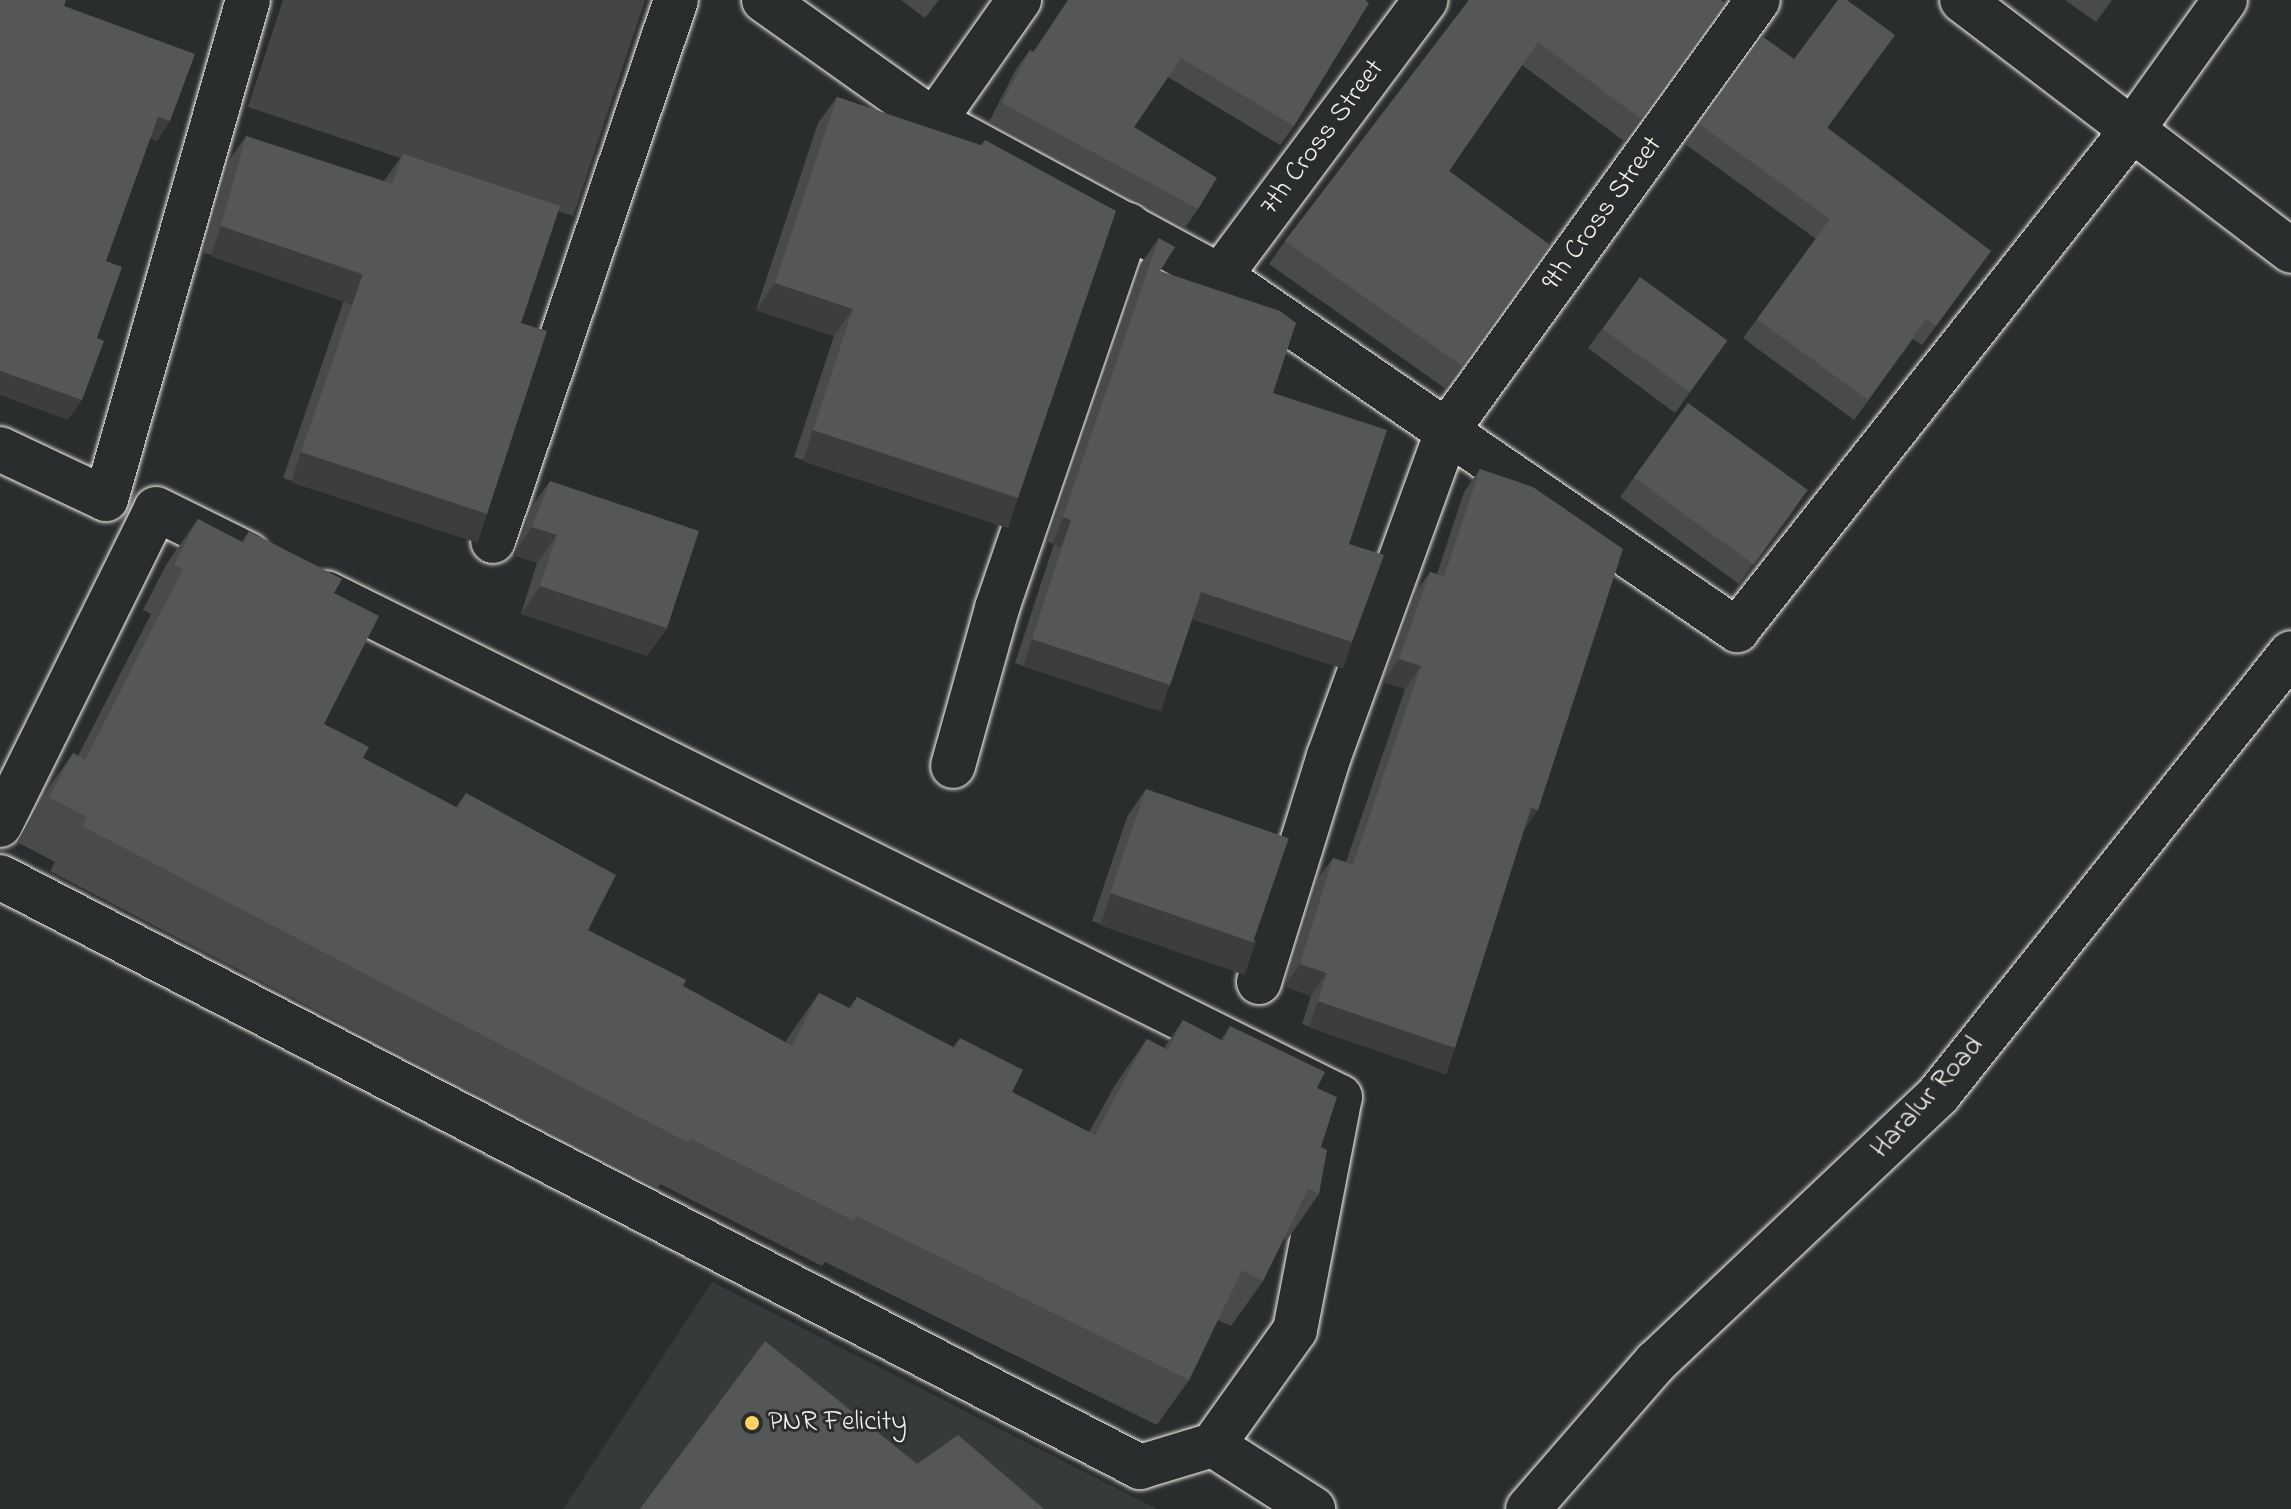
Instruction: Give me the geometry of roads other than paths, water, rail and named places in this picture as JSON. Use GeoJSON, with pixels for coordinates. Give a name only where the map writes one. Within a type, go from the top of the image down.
{"type":"FeatureCollection","features":[{"type":"Feature","properties":{"kind":"street"},"geometry":{"type":"LineString","coordinates":[[0,449],[106,499],[248,0]]}},
{"type":"Feature","properties":{"kind":"street"},"geometry":{"type":"LineString","coordinates":[[493,541],[676,0]]}},
{"type":"Feature","properties":{"kind":"street"},"geometry":{"type":"LineString","coordinates":[[764,0],[934,121],[1220,276],[1448,429],[1737,630],[2132,130],[2225,0]]}},
{"type":"Feature","properties":{"kind":"street"},"geometry":{"type":"LineString","coordinates":[[934,121],[1019,0]]}},
{"type":"Feature","properties":{"kind":"street","name":"7th Cross Street"},"geometry":{"type":"LineString","coordinates":[[1220,276],[1426,0]]}},
{"type":"Feature","properties":{"kind":"street","name":"9th Cross Street"},"geometry":{"type":"LineString","coordinates":[[1259,982],[1329,756],[1448,429],[1758,0]]}},
{"type":"Feature","properties":{"kind":"street"},"geometry":{"type":"LineString","coordinates":[[1962,0],[2291,251]]}},
{"type":"Feature","properties":{"kind":"street"},"geometry":{"type":"LineString","coordinates":[[953,766],[997,608],[1128,225]]}},
{"type":"Feature","properties":{"kind":"street"},"geometry":{"type":"LineString","coordinates":[[0,825],[156,509],[1340,1097],[1295,1330],[1213,1445],[1140,1467],[0,877]]}},
{"type":"Feature","properties":{"kind":"street","name":"Haralur Road"},"geometry":{"type":"LineString","coordinates":[[1528,1509],[1656,1362],[1931,1103],[2291,653]]}},
{"type":"Feature","properties":{"kind":"street"},"geometry":{"type":"LineString","coordinates":[[1213,1445],[1313,1509]]}},
{"type":"Feature","properties":{"kind":"place","name":"PNR Felicity"},"geometry":{"type":"Point","coordinates":[752,1423]}}]}
